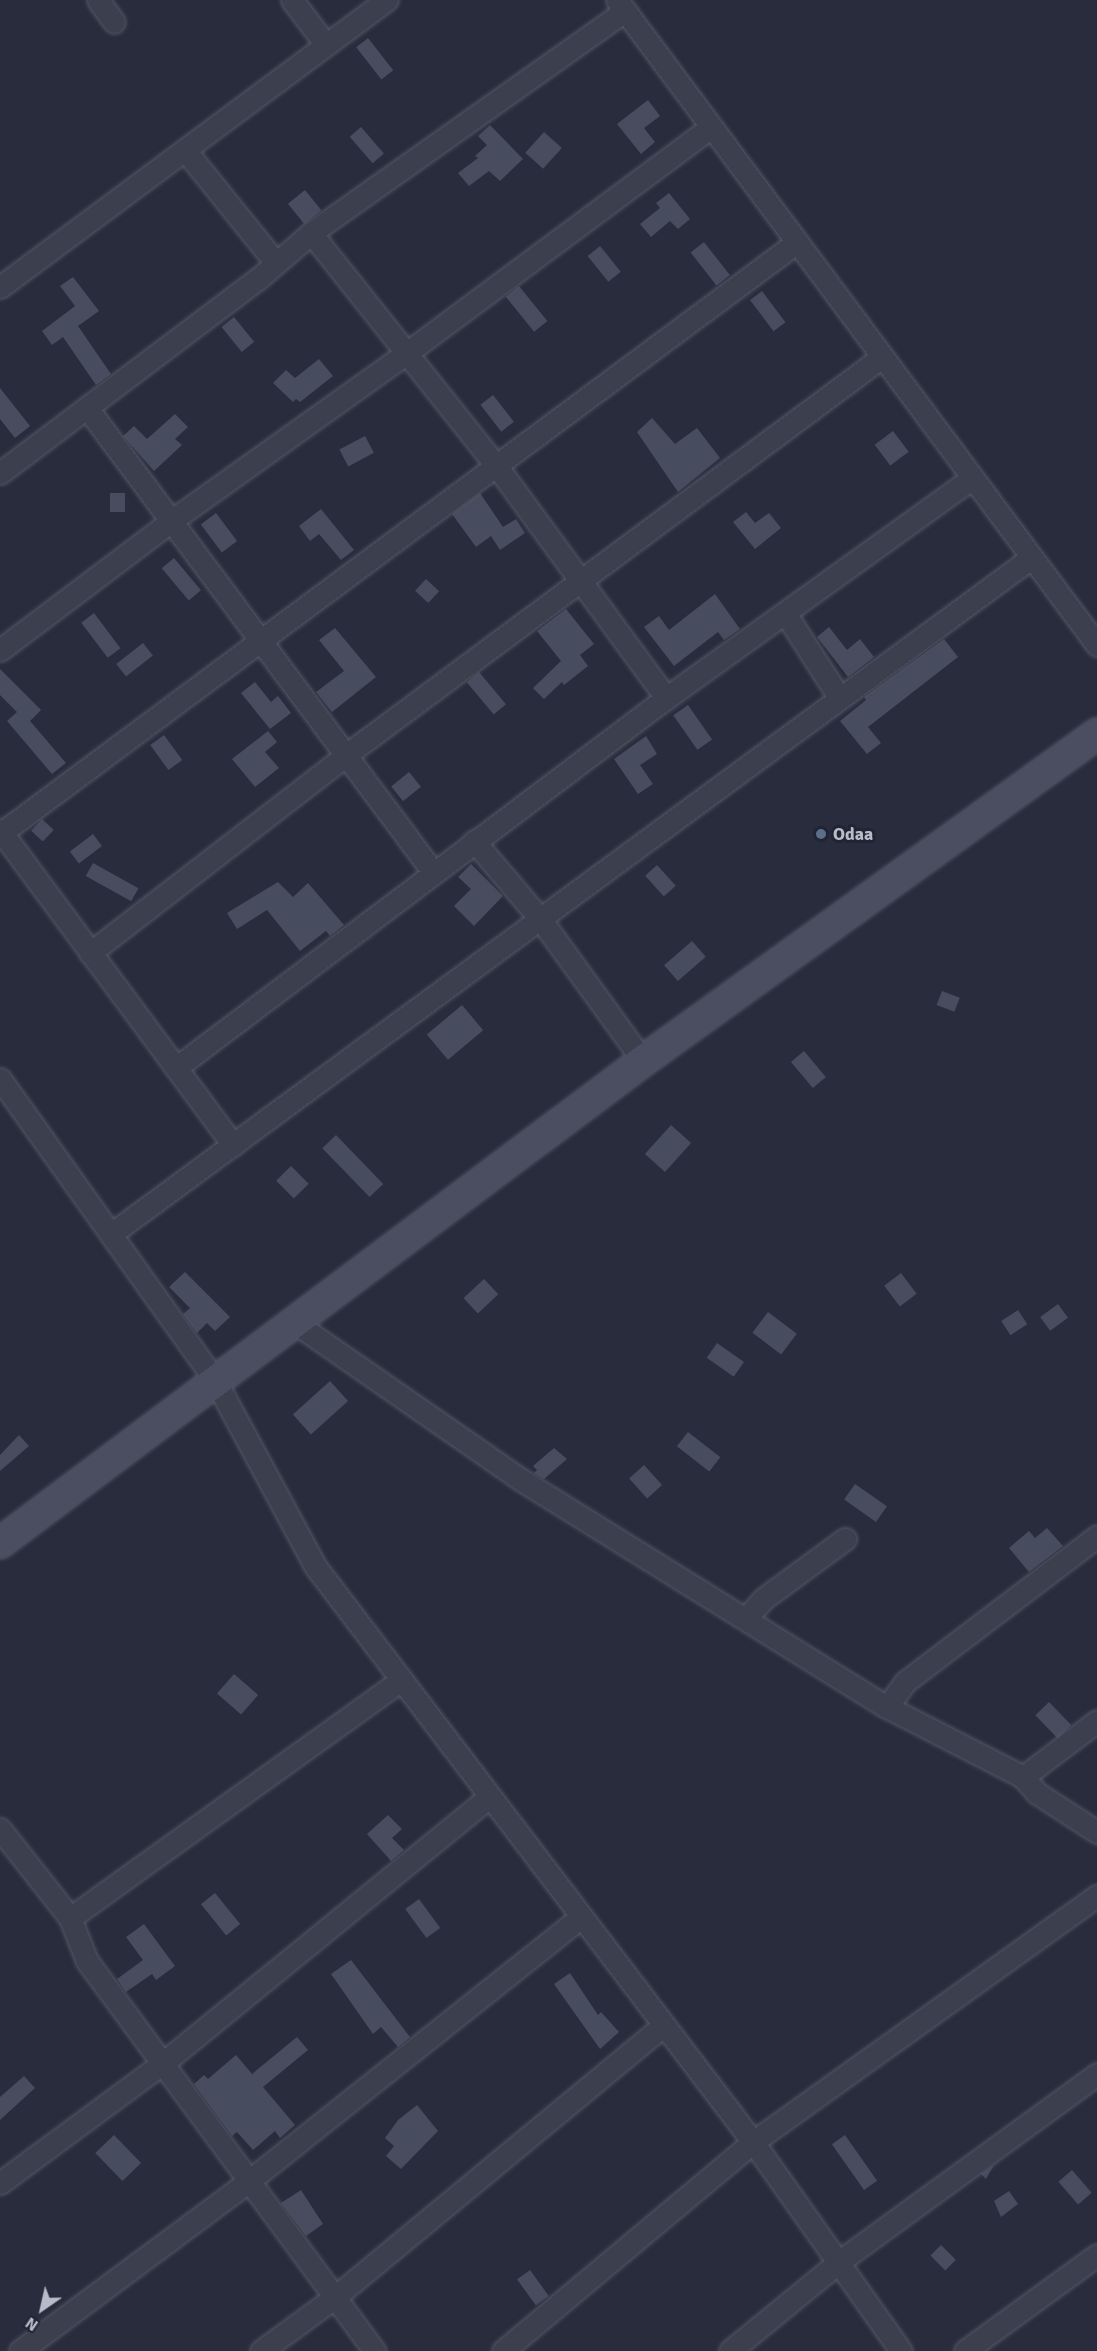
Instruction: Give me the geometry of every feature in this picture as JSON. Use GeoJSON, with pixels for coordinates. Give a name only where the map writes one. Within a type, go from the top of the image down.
{"type":"FeatureCollection","features":[{"type":"Feature","properties":{"kind":"main road"},"geometry":{"type":"LineString","coordinates":[[0,1543],[643,1061],[1097,734]]}},
{"type":"Feature","properties":{"kind":"street"},"geometry":{"type":"LineString","coordinates":[[98,0],[114,22]]}},
{"type":"Feature","properties":{"kind":"street"},"geometry":{"type":"LineString","coordinates":[[292,0],[326,45]]}},
{"type":"Feature","properties":{"kind":"street"},"geometry":{"type":"LineString","coordinates":[[0,287],[387,0]]}},
{"type":"Feature","properties":{"kind":"street"},"geometry":{"type":"LineString","coordinates":[[0,473],[259,279],[275,262],[311,233],[621,5],[1097,645]]}},
{"type":"Feature","properties":{"kind":"street"},"geometry":{"type":"LineString","coordinates":[[0,650],[171,520],[408,352],[711,127]]}},
{"type":"Feature","properties":{"kind":"street"},"geometry":{"type":"LineString","coordinates":[[185,150],[275,262]]}},
{"type":"Feature","properties":{"kind":"street"},"geometry":{"type":"LineString","coordinates":[[311,233],[495,464],[584,582],[666,698]]}},
{"type":"Feature","properties":{"kind":"street"},"geometry":{"type":"LineString","coordinates":[[233,1144],[1,832],[261,642],[495,464],[796,242]]}},
{"type":"Feature","properties":{"kind":"street"},"geometry":{"type":"LineString","coordinates":[[90,952],[345,755],[584,582],[882,357]]}},
{"type":"Feature","properties":{"kind":"street"},"geometry":{"type":"LineString","coordinates":[[87,408],[433,872]]}},
{"type":"Feature","properties":{"kind":"street"},"geometry":{"type":"LineString","coordinates":[[177,1067],[666,698],[972,478]]}},
{"type":"Feature","properties":{"kind":"street"},"geometry":{"type":"LineString","coordinates":[[111,1234],[541,920],[839,697],[1032,558]]}},
{"type":"Feature","properties":{"kind":"street"},"geometry":{"type":"LineString","coordinates":[[785,613],[839,697]]}},
{"type":"Feature","properties":{"kind":"street"},"geometry":{"type":"LineString","coordinates":[[474,841],[541,920],[643,1061]]}},
{"type":"Feature","properties":{"kind":"street"},"geometry":{"type":"LineString","coordinates":[[3,1091],[111,1234],[215,1380],[315,1566],[488,1798],[753,2142],[840,2261],[901,2351]]}},
{"type":"Feature","properties":{"kind":"street"},"geometry":{"type":"LineString","coordinates":[[294,1322],[520,1479],[747,1617],[886,1707],[1023,1777],[1037,1793],[1097,1832]]}},
{"type":"Feature","properties":{"kind":"street"},"geometry":{"type":"LineString","coordinates":[[886,1707],[905,1682],[1097,1536]]}},
{"type":"Feature","properties":{"kind":"street"},"geometry":{"type":"LineString","coordinates":[[747,1617],[763,1599],[845,1539]]}},
{"type":"Feature","properties":{"kind":"street"},"geometry":{"type":"LineString","coordinates":[[70,1918],[400,1681]]}},
{"type":"Feature","properties":{"kind":"street"},"geometry":{"type":"LineString","coordinates":[[1023,1777],[1097,1721]]}},
{"type":"Feature","properties":{"kind":"street"},"geometry":{"type":"LineString","coordinates":[[0,2183],[163,2062],[488,1798]]}},
{"type":"Feature","properties":{"kind":"street"},"geometry":{"type":"LineString","coordinates":[[0,1829],[70,1918],[87,1961],[375,2351]]}},
{"type":"Feature","properties":{"kind":"street"},"geometry":{"type":"LineString","coordinates":[[502,2351],[753,2142],[1097,1896]]}},
{"type":"Feature","properties":{"kind":"street"},"geometry":{"type":"LineString","coordinates":[[20,2351],[249,2181],[580,1918]]}},
{"type":"Feature","properties":{"kind":"street"},"geometry":{"type":"LineString","coordinates":[[261,2351],[335,2297],[663,2026]]}},
{"type":"Feature","properties":{"kind":"street"},"geometry":{"type":"LineString","coordinates":[[730,2351],[840,2261],[1097,2074]]}},
{"type":"Feature","properties":{"kind":"street"},"geometry":{"type":"LineString","coordinates":[[965,2351],[1097,2254]]}},
{"type":"Feature","properties":{"kind":"building"},"geometry":{"type":"Polygon","coordinates":[[[368,38],[393,70],[381,80],[356,47],[368,38]]]}},
{"type":"Feature","properties":{"kind":"building"},"geometry":{"type":"Polygon","coordinates":[[[648,100],[660,116],[644,128],[655,142],[641,154],[617,124],[648,100]]]}},
{"type":"Feature","properties":{"kind":"building"},"geometry":{"type":"Polygon","coordinates":[[[490,125],[523,159],[500,181],[489,171],[469,186],[458,173],[478,158],[475,156],[487,145],[478,136],[490,125]]]}},
{"type":"Feature","properties":{"kind":"building"},"geometry":{"type":"Polygon","coordinates":[[[361,127],[384,153],[373,163],[350,137],[361,127]]]}},
{"type":"Feature","properties":{"kind":"building"},"geometry":{"type":"Polygon","coordinates":[[[544,132],[562,148],[543,169],[525,153],[544,132]]]}},
{"type":"Feature","properties":{"kind":"building"},"geometry":{"type":"Polygon","coordinates":[[[305,190],[321,210],[304,224],[288,204],[305,190]]]}},
{"type":"Feature","properties":{"kind":"building"},"geometry":{"type":"Polygon","coordinates":[[[669,193],[690,219],[678,229],[670,221],[651,237],[640,224],[660,208],[656,203],[669,193]]]}},
{"type":"Feature","properties":{"kind":"building"},"geometry":{"type":"Polygon","coordinates":[[[704,242],[730,275],[716,286],[691,252],[704,242]]]}},
{"type":"Feature","properties":{"kind":"building"},"geometry":{"type":"Polygon","coordinates":[[[600,246],[621,272],[608,282],[588,256],[600,246]]]}},
{"type":"Feature","properties":{"kind":"building"},"geometry":{"type":"Polygon","coordinates":[[[73,277],[99,311],[78,326],[111,374],[96,385],[63,337],[52,345],[42,331],[75,306],[60,286],[73,277]]]}},
{"type":"Feature","properties":{"kind":"building"},"geometry":{"type":"Polygon","coordinates":[[[519,286],[547,321],[534,332],[506,297],[519,286]]]}},
{"type":"Feature","properties":{"kind":"building"},"geometry":{"type":"Polygon","coordinates":[[[762,291],[785,322],[773,331],[750,300],[762,291]]]}},
{"type":"Feature","properties":{"kind":"building"},"geometry":{"type":"Polygon","coordinates":[[[234,317],[254,342],[242,352],[222,327],[234,317]]]}},
{"type":"Feature","properties":{"kind":"building"},"geometry":{"type":"Polygon","coordinates":[[[319,359],[333,376],[300,402],[296,399],[293,402],[273,383],[286,370],[295,378],[319,359]]]}},
{"type":"Feature","properties":{"kind":"building"},"geometry":{"type":"Polygon","coordinates":[[[0,388],[30,426],[15,438],[0,419],[0,388]]]}},
{"type":"Feature","properties":{"kind":"building"},"geometry":{"type":"Polygon","coordinates":[[[493,395],[514,422],[501,432],[480,405],[493,395]]]}},
{"type":"Feature","properties":{"kind":"building"},"geometry":{"type":"Polygon","coordinates":[[[175,414],[188,427],[175,439],[182,445],[154,471],[123,436],[134,426],[147,439],[175,414]]]}},
{"type":"Feature","properties":{"kind":"building"},"geometry":{"type":"Polygon","coordinates":[[[652,418],[675,444],[697,428],[720,458],[678,492],[637,432],[652,418]]]}},
{"type":"Feature","properties":{"kind":"building"},"geometry":{"type":"Polygon","coordinates":[[[893,431],[909,452],[890,466],[875,445],[893,431]]]}},
{"type":"Feature","properties":{"kind":"building"},"geometry":{"type":"Polygon","coordinates":[[[365,436],[374,453],[348,466],[339,450],[365,436]]]}},
{"type":"Feature","properties":{"kind":"building"},"geometry":{"type":"Polygon","coordinates":[[[110,493],[125,493],[125,512],[110,512],[110,493]]]}},
{"type":"Feature","properties":{"kind":"building"},"geometry":{"type":"Polygon","coordinates":[[[480,493],[503,527],[516,519],[525,533],[500,550],[491,536],[476,547],[452,514],[480,493]]]}},
{"type":"Feature","properties":{"kind":"building"},"geometry":{"type":"Polygon","coordinates":[[[321,509],[354,550],[341,560],[319,534],[310,541],[299,526],[321,509]]]}},
{"type":"Feature","properties":{"kind":"building"},"geometry":{"type":"Polygon","coordinates":[[[746,512],[755,523],[769,513],[781,528],[755,549],[733,522],[746,512]]]}},
{"type":"Feature","properties":{"kind":"building"},"geometry":{"type":"Polygon","coordinates":[[[216,513],[237,541],[222,552],[201,524],[216,513]]]}},
{"type":"Feature","properties":{"kind":"building"},"geometry":{"type":"Polygon","coordinates":[[[174,558],[201,590],[189,600],[162,568],[174,558]]]}},
{"type":"Feature","properties":{"kind":"building"},"geometry":{"type":"Polygon","coordinates":[[[426,579],[439,591],[428,603],[415,591],[426,579]]]}},
{"type":"Feature","properties":{"kind":"building"},"geometry":{"type":"Polygon","coordinates":[[[715,594],[740,629],[724,640],[718,632],[674,666],[644,627],[659,616],[669,630],[715,594]]]}},
{"type":"Feature","properties":{"kind":"building"},"geometry":{"type":"Polygon","coordinates":[[[566,609],[594,644],[580,655],[588,666],[564,685],[562,682],[544,699],[533,688],[561,661],[537,631],[566,609]]]}},
{"type":"Feature","properties":{"kind":"building"},"geometry":{"type":"Polygon","coordinates":[[[94,613],[120,648],[108,658],[81,623],[94,613]]]}},
{"type":"Feature","properties":{"kind":"building"},"geometry":{"type":"Polygon","coordinates":[[[829,627],[847,650],[860,639],[874,657],[848,677],[817,637],[829,627]]]}},
{"type":"Feature","properties":{"kind":"building"},"geometry":{"type":"Polygon","coordinates":[[[335,628],[376,677],[332,712],[316,692],[344,671],[319,640],[335,628]]]}},
{"type":"Feature","properties":{"kind":"building"},"geometry":{"type":"Polygon","coordinates":[[[944,639],[958,657],[868,727],[881,743],[867,754],[840,721],[866,700],[864,697],[944,639]]]}},
{"type":"Feature","properties":{"kind":"building"},"geometry":{"type":"Polygon","coordinates":[[[143,643],[153,656],[126,677],[116,664],[143,643]]]}},
{"type":"Feature","properties":{"kind":"building"},"geometry":{"type":"Polygon","coordinates":[[[0,669],[41,710],[30,721],[66,763],[52,774],[7,721],[17,712],[0,695],[0,669]]]}},
{"type":"Feature","properties":{"kind":"building"},"geometry":{"type":"Polygon","coordinates":[[[479,672],[506,704],[494,714],[467,682],[479,672]]]}},
{"type":"Feature","properties":{"kind":"building"},"geometry":{"type":"Polygon","coordinates":[[[255,682],[271,702],[278,696],[291,713],[270,729],[241,693],[255,682]]]}},
{"type":"Feature","properties":{"kind":"building"},"geometry":{"type":"Polygon","coordinates":[[[688,705],[712,739],[697,750],[673,715],[688,705]]]}},
{"type":"Feature","properties":{"kind":"building"},"geometry":{"type":"Polygon","coordinates":[[[268,731],[277,742],[265,752],[279,768],[255,787],[232,759],[268,731]]]}},
{"type":"Feature","properties":{"kind":"building"},"geometry":{"type":"Polygon","coordinates":[[[164,735],[182,760],[168,770],[150,745],[164,735]]]}},
{"type":"Feature","properties":{"kind":"building"},"geometry":{"type":"Polygon","coordinates":[[[646,736],[657,754],[640,765],[653,784],[638,794],[614,759],[646,736]]]}},
{"type":"Feature","properties":{"kind":"building"},"geometry":{"type":"Polygon","coordinates":[[[409,772],[421,787],[403,801],[391,786],[409,772]]]}},
{"type":"Feature","properties":{"kind":"building"},"geometry":{"type":"Polygon","coordinates":[[[42,819],[54,830],[43,842],[31,831],[42,819]]]}},
{"type":"Feature","properties":{"kind":"building"},"geometry":{"type":"Polygon","coordinates":[[[93,834],[102,846],[79,863],[70,851],[93,834]]]}},
{"type":"Feature","properties":{"kind":"building"},"geometry":{"type":"Polygon","coordinates":[[[93,863],[138,888],[131,901],[86,876],[93,863]]]}},
{"type":"Feature","properties":{"kind":"building"},"geometry":{"type":"Polygon","coordinates":[[[471,864],[503,896],[474,926],[454,906],[471,889],[458,877],[471,864]]]}},
{"type":"Feature","properties":{"kind":"building"},"geometry":{"type":"Polygon","coordinates":[[[657,865],[676,886],[664,897],[645,876],[657,865]]]}},
{"type":"Feature","properties":{"kind":"building"},"geometry":{"type":"Polygon","coordinates":[[[278,882],[293,897],[308,883],[344,925],[330,936],[326,931],[300,951],[267,910],[237,929],[227,913],[278,882]]]}},
{"type":"Feature","properties":{"kind":"building"},"geometry":{"type":"Polygon","coordinates":[[[692,941],[706,957],[678,981],[664,965],[692,941]]]}},
{"type":"Feature","properties":{"kind":"building"},"geometry":{"type":"Polygon","coordinates":[[[942,991],[960,998],[954,1012],[937,1005],[942,991]]]}},
{"type":"Feature","properties":{"kind":"building"},"geometry":{"type":"Polygon","coordinates":[[[462,1005],[483,1030],[448,1060],[427,1035],[462,1005]]]}},
{"type":"Feature","properties":{"kind":"building"},"geometry":{"type":"Polygon","coordinates":[[[804,1051],[826,1077],[813,1088],[791,1062],[804,1051]]]}},
{"type":"Feature","properties":{"kind":"building"},"geometry":{"type":"Polygon","coordinates":[[[671,1125],[691,1143],[665,1172],[645,1154],[671,1125]]]}},
{"type":"Feature","properties":{"kind":"building"},"geometry":{"type":"Polygon","coordinates":[[[336,1135],[383,1184],[370,1197],[322,1148],[336,1135]]]}},
{"type":"Feature","properties":{"kind":"building"},"geometry":{"type":"Polygon","coordinates":[[[291,1166],[309,1184],[294,1199],[276,1181],[291,1166]]]}},
{"type":"Feature","properties":{"kind":"building"},"geometry":{"type":"Polygon","coordinates":[[[185,1272],[230,1317],[215,1331],[207,1323],[197,1333],[183,1314],[190,1308],[169,1287],[185,1272]]]}},
{"type":"Feature","properties":{"kind":"building"},"geometry":{"type":"Polygon","coordinates":[[[901,1273],[917,1294],[900,1306],[884,1286],[901,1273]]]}},
{"type":"Feature","properties":{"kind":"building"},"geometry":{"type":"Polygon","coordinates":[[[484,1279],[498,1294],[478,1313],[464,1298],[484,1279]]]}},
{"type":"Feature","properties":{"kind":"building"},"geometry":{"type":"Polygon","coordinates":[[[1058,1304],[1068,1318],[1050,1331],[1040,1317],[1058,1304]]]}},
{"type":"Feature","properties":{"kind":"building"},"geometry":{"type":"Polygon","coordinates":[[[1018,1310],[1027,1324],[1010,1335],[1001,1321],[1018,1310]]]}},
{"type":"Feature","properties":{"kind":"building"},"geometry":{"type":"Polygon","coordinates":[[[768,1312],[797,1334],[781,1354],[752,1333],[768,1312]]]}},
{"type":"Feature","properties":{"kind":"building"},"geometry":{"type":"Polygon","coordinates":[[[717,1343],[744,1362],[734,1377],[707,1358],[717,1343]]]}},
{"type":"Feature","properties":{"kind":"building"},"geometry":{"type":"Polygon","coordinates":[[[330,1381],[348,1401],[311,1435],[293,1414],[330,1381]]]}},
{"type":"Feature","properties":{"kind":"building"},"geometry":{"type":"Polygon","coordinates":[[[688,1432],[720,1457],[709,1471],[677,1446],[688,1432]]]}},
{"type":"Feature","properties":{"kind":"building"},"geometry":{"type":"Polygon","coordinates":[[[19,1435],[29,1446],[0,1471],[0,1455],[19,1435]]]}},
{"type":"Feature","properties":{"kind":"building"},"geometry":{"type":"Polygon","coordinates":[[[554,1448],[567,1459],[544,1479],[534,1473],[537,1470],[533,1466],[554,1448]]]}},
{"type":"Feature","properties":{"kind":"building"},"geometry":{"type":"Polygon","coordinates":[[[644,1465],[662,1485],[647,1498],[629,1478],[644,1465]]]}},
{"type":"Feature","properties":{"kind":"building"},"geometry":{"type":"Polygon","coordinates":[[[855,1484],[887,1506],[876,1522],[844,1500],[855,1484]]]}},
{"type":"Feature","properties":{"kind":"building"},"geometry":{"type":"Polygon","coordinates":[[[1047,1528],[1063,1546],[1029,1572],[1009,1548],[1029,1531],[1035,1538],[1047,1528]]]}},
{"type":"Feature","properties":{"kind":"building"},"geometry":{"type":"Polygon","coordinates":[[[234,1674],[258,1695],[241,1715],[217,1694],[234,1674]]]}},
{"type":"Feature","properties":{"kind":"building"},"geometry":{"type":"Polygon","coordinates":[[[1049,1702],[1071,1725],[1058,1738],[1035,1715],[1049,1702]]]}},
{"type":"Feature","properties":{"kind":"building"},"geometry":{"type":"Polygon","coordinates":[[[388,1815],[402,1829],[392,1838],[404,1850],[391,1861],[367,1834],[388,1815]]]}},
{"type":"Feature","properties":{"kind":"building"},"geometry":{"type":"Polygon","coordinates":[[[215,1893],[240,1924],[226,1935],[201,1904],[215,1893]]]}},
{"type":"Feature","properties":{"kind":"building"},"geometry":{"type":"Polygon","coordinates":[[[419,1899],[440,1928],[426,1938],[405,1909],[419,1899]]]}},
{"type":"Feature","properties":{"kind":"building"},"geometry":{"type":"Polygon","coordinates":[[[144,1924],[175,1966],[156,1980],[152,1974],[126,1992],[117,1979],[143,1960],[126,1937],[144,1924]]]}},
{"type":"Feature","properties":{"kind":"building"},"geometry":{"type":"Polygon","coordinates":[[[351,1960],[410,2037],[398,2047],[381,2027],[373,2034],[331,1974],[351,1960]]]}},
{"type":"Feature","properties":{"kind":"building"},"geometry":{"type":"Polygon","coordinates":[[[570,1973],[598,2015],[601,2012],[619,2032],[600,2049],[554,1984],[570,1973]]]}},
{"type":"Feature","properties":{"kind":"building"},"geometry":{"type":"Polygon","coordinates":[[[297,2037],[308,2050],[263,2087],[295,2125],[280,2138],[275,2131],[253,2150],[237,2132],[232,2136],[194,2084],[204,2075],[208,2079],[236,2055],[252,2074],[297,2037]]]}},
{"type":"Feature","properties":{"kind":"building"},"geometry":{"type":"Polygon","coordinates":[[[24,2076],[35,2088],[0,2120],[0,2097],[24,2076]]]}},
{"type":"Feature","properties":{"kind":"building"},"geometry":{"type":"Polygon","coordinates":[[[417,2105],[438,2131],[401,2169],[386,2156],[394,2146],[385,2138],[398,2120],[417,2105]]]}},
{"type":"Feature","properties":{"kind":"building"},"geometry":{"type":"Polygon","coordinates":[[[114,2135],[141,2163],[122,2181],[95,2153],[114,2135]]]}},
{"type":"Feature","properties":{"kind":"building"},"geometry":{"type":"Polygon","coordinates":[[[845,2135],[877,2181],[864,2190],[832,2144],[845,2135]]]}},
{"type":"Feature","properties":{"kind":"building"},"geometry":{"type":"Polygon","coordinates":[[[994,2165],[986,2179],[981,2174],[994,2165]]]}},
{"type":"Feature","properties":{"kind":"building"},"geometry":{"type":"Polygon","coordinates":[[[1072,2170],[1092,2193],[1078,2204],[1058,2182],[1072,2170]]]}},
{"type":"Feature","properties":{"kind":"building"},"geometry":{"type":"Polygon","coordinates":[[[301,2190],[323,2224],[306,2236],[281,2203],[301,2190]]]}},
{"type":"Feature","properties":{"kind":"building"},"geometry":{"type":"Polygon","coordinates":[[[1009,2191],[1018,2204],[1001,2217],[994,2201],[1009,2191]]]}},
{"type":"Feature","properties":{"kind":"building"},"geometry":{"type":"Polygon","coordinates":[[[941,2245],[956,2260],[945,2270],[930,2256],[941,2245]]]}},
{"type":"Feature","properties":{"kind":"building"},"geometry":{"type":"Polygon","coordinates":[[[530,2270],[549,2296],[536,2305],[517,2279],[530,2270]]]}},
{"type":"Feature","properties":{"kind":"place","name":"Odaa"},"geometry":{"type":"Point","coordinates":[821,834]}}]}
